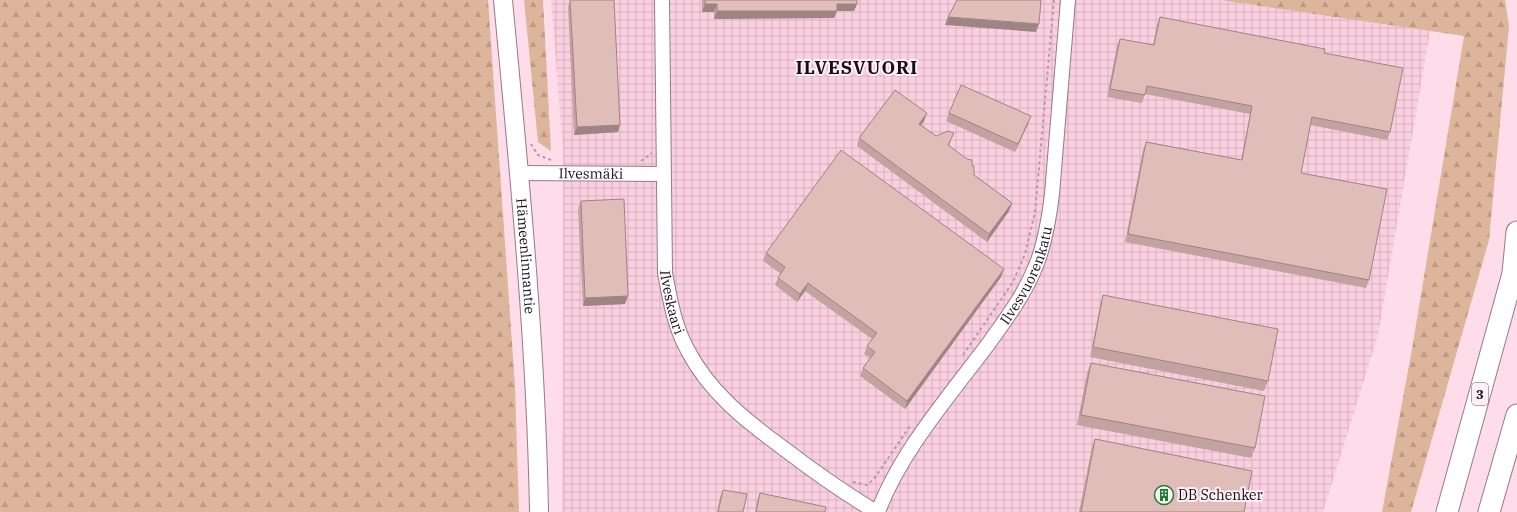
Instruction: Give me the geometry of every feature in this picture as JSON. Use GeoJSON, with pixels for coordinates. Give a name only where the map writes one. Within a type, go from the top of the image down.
{"type":"FeatureCollection","features":[{"type":"Feature","properties":{"kind":"highway"},"geometry":{"type":"LineString","coordinates":[[1515,267],[1517,232]]}},
{"type":"Feature","properties":{"kind":"highway","name":"3"},"geometry":{"type":"LineString","coordinates":[[1447,512],[1515,267]]}},
{"type":"Feature","properties":{"kind":"highway"},"geometry":{"type":"LineString","coordinates":[[1489,512],[1517,414]]}},
{"type":"Feature","properties":{"kind":"main road","name":"Hämeenlinnantie"},"geometry":{"type":"LineString","coordinates":[[503,0],[519,174],[537,413],[539,512]]}},
{"type":"Feature","properties":{"kind":"street","name":"Ilveskaari"},"geometry":{"type":"LineString","coordinates":[[662,0],[662,150],[666,273],[673,315],[686,348],[705,378],[725,401],[748,422],[832,486],[877,512]]}},
{"type":"Feature","properties":{"kind":"street","name":"Ilvesvuorenkatu"},"geometry":{"type":"LineString","coordinates":[[877,512],[887,487],[911,450],[1014,309],[1036,267],[1048,222],[1052,194],[1068,0]]}},
{"type":"Feature","properties":{"kind":"street","name":"Ilvesmäki"},"geometry":{"type":"LineString","coordinates":[[519,174],[663,174]]}},
{"type":"Feature","properties":{"kind":"path"},"geometry":{"type":"LineString","coordinates":[[963,356],[1013,282],[1025,254],[1035,205],[1054,0]]}},
{"type":"Feature","properties":{"kind":"path"},"geometry":{"type":"LineString","coordinates":[[516,143],[528,142],[538,154],[552,160]]}},
{"type":"Feature","properties":{"kind":"path"},"geometry":{"type":"LineString","coordinates":[[637,162],[647,157],[653,150],[662,150]]}},
{"type":"Feature","properties":{"kind":"path"},"geometry":{"type":"LineString","coordinates":[[849,480],[855,483],[867,485],[874,479],[912,423]]}},
{"type":"Feature","properties":{"kind":"shaded area"},"geometry":{"type":"Polygon","coordinates":[[[551,0],[1220,0],[1430,31],[1378,335],[1323,512],[562,512],[563,152],[551,0]]]}},
{"type":"Feature","properties":{"kind":"green space"},"geometry":{"type":"Polygon","coordinates":[[[0,0],[488,0],[515,386],[519,512],[0,512],[0,0]]]}},
{"type":"Feature","properties":{"kind":"green space"},"geometry":{"type":"Polygon","coordinates":[[[524,0],[543,0],[551,151],[538,142],[524,0]]]}},
{"type":"Feature","properties":{"kind":"green space"},"geometry":{"type":"Polygon","coordinates":[[[1220,0],[1505,0],[1509,26],[1489,240],[1411,512],[1382,512],[1412,349],[1464,36],[1220,0]]]}},
{"type":"Feature","properties":{"kind":"building"},"geometry":{"type":"Polygon","coordinates":[[[570,0],[614,0],[620,125],[577,127],[570,0]]]}},
{"type":"Feature","properties":{"kind":"building"},"geometry":{"type":"Polygon","coordinates":[[[705,0],[857,0],[857,4],[837,4],[837,11],[717,11],[717,4],[705,4],[705,0]]]}},
{"type":"Feature","properties":{"kind":"building"},"geometry":{"type":"Polygon","coordinates":[[[957,0],[1041,0],[1039,24],[948,17],[957,0]]]}},
{"type":"Feature","properties":{"kind":"building"},"geometry":{"type":"Polygon","coordinates":[[[1160,17],[1325,49],[1324,53],[1403,68],[1390,132],[1312,117],[1301,173],[1387,189],[1369,280],[1128,234],[1146,142],[1242,160],[1252,106],[1147,86],[1145,95],[1110,89],[1120,39],[1154,45],[1160,17]]]}},
{"type":"Feature","properties":{"kind":"building"},"geometry":{"type":"Polygon","coordinates":[[[961,85],[1031,116],[1018,144],[949,113],[961,85]]]}},
{"type":"Feature","properties":{"kind":"building"},"geometry":{"type":"Polygon","coordinates":[[[895,90],[927,113],[919,124],[936,136],[948,131],[954,133],[948,145],[967,159],[972,160],[974,175],[1012,203],[989,234],[859,138],[895,90]]]}},
{"type":"Feature","properties":{"kind":"building"},"geometry":{"type":"Polygon","coordinates":[[[841,150],[1004,269],[907,401],[863,368],[875,352],[867,346],[877,333],[808,283],[800,294],[778,278],[785,267],[766,253],[841,150]]]}},
{"type":"Feature","properties":{"kind":"building"},"geometry":{"type":"Polygon","coordinates":[[[624,199],[628,296],[585,298],[581,201],[624,199]]]}},
{"type":"Feature","properties":{"kind":"building"},"geometry":{"type":"Polygon","coordinates":[[[1103,295],[1278,329],[1268,381],[1093,347],[1103,295]]]}},
{"type":"Feature","properties":{"kind":"building"},"geometry":{"type":"Polygon","coordinates":[[[1091,363],[1265,396],[1255,448],[1081,415],[1091,363]]]}},
{"type":"Feature","properties":{"kind":"building","name":"DB Schenker"},"geometry":{"type":"Polygon","coordinates":[[[1095,439],[1252,471],[1244,512],[1081,512],[1095,439]]]}},
{"type":"Feature","properties":{"kind":"building"},"geometry":{"type":"Polygon","coordinates":[[[723,490],[747,494],[743,512],[718,512],[723,490]]]}},
{"type":"Feature","properties":{"kind":"building"},"geometry":{"type":"Polygon","coordinates":[[[760,493],[826,507],[825,512],[756,512],[760,493]]]}},
{"type":"Feature","properties":{"kind":"place","name":"DB Schenker"},"geometry":{"type":"Point","coordinates":[1164,495]}},
{"type":"Feature","properties":{"kind":"district","name":"ILVESVUORI"},"geometry":{"type":"Point","coordinates":[857,68]}}]}
